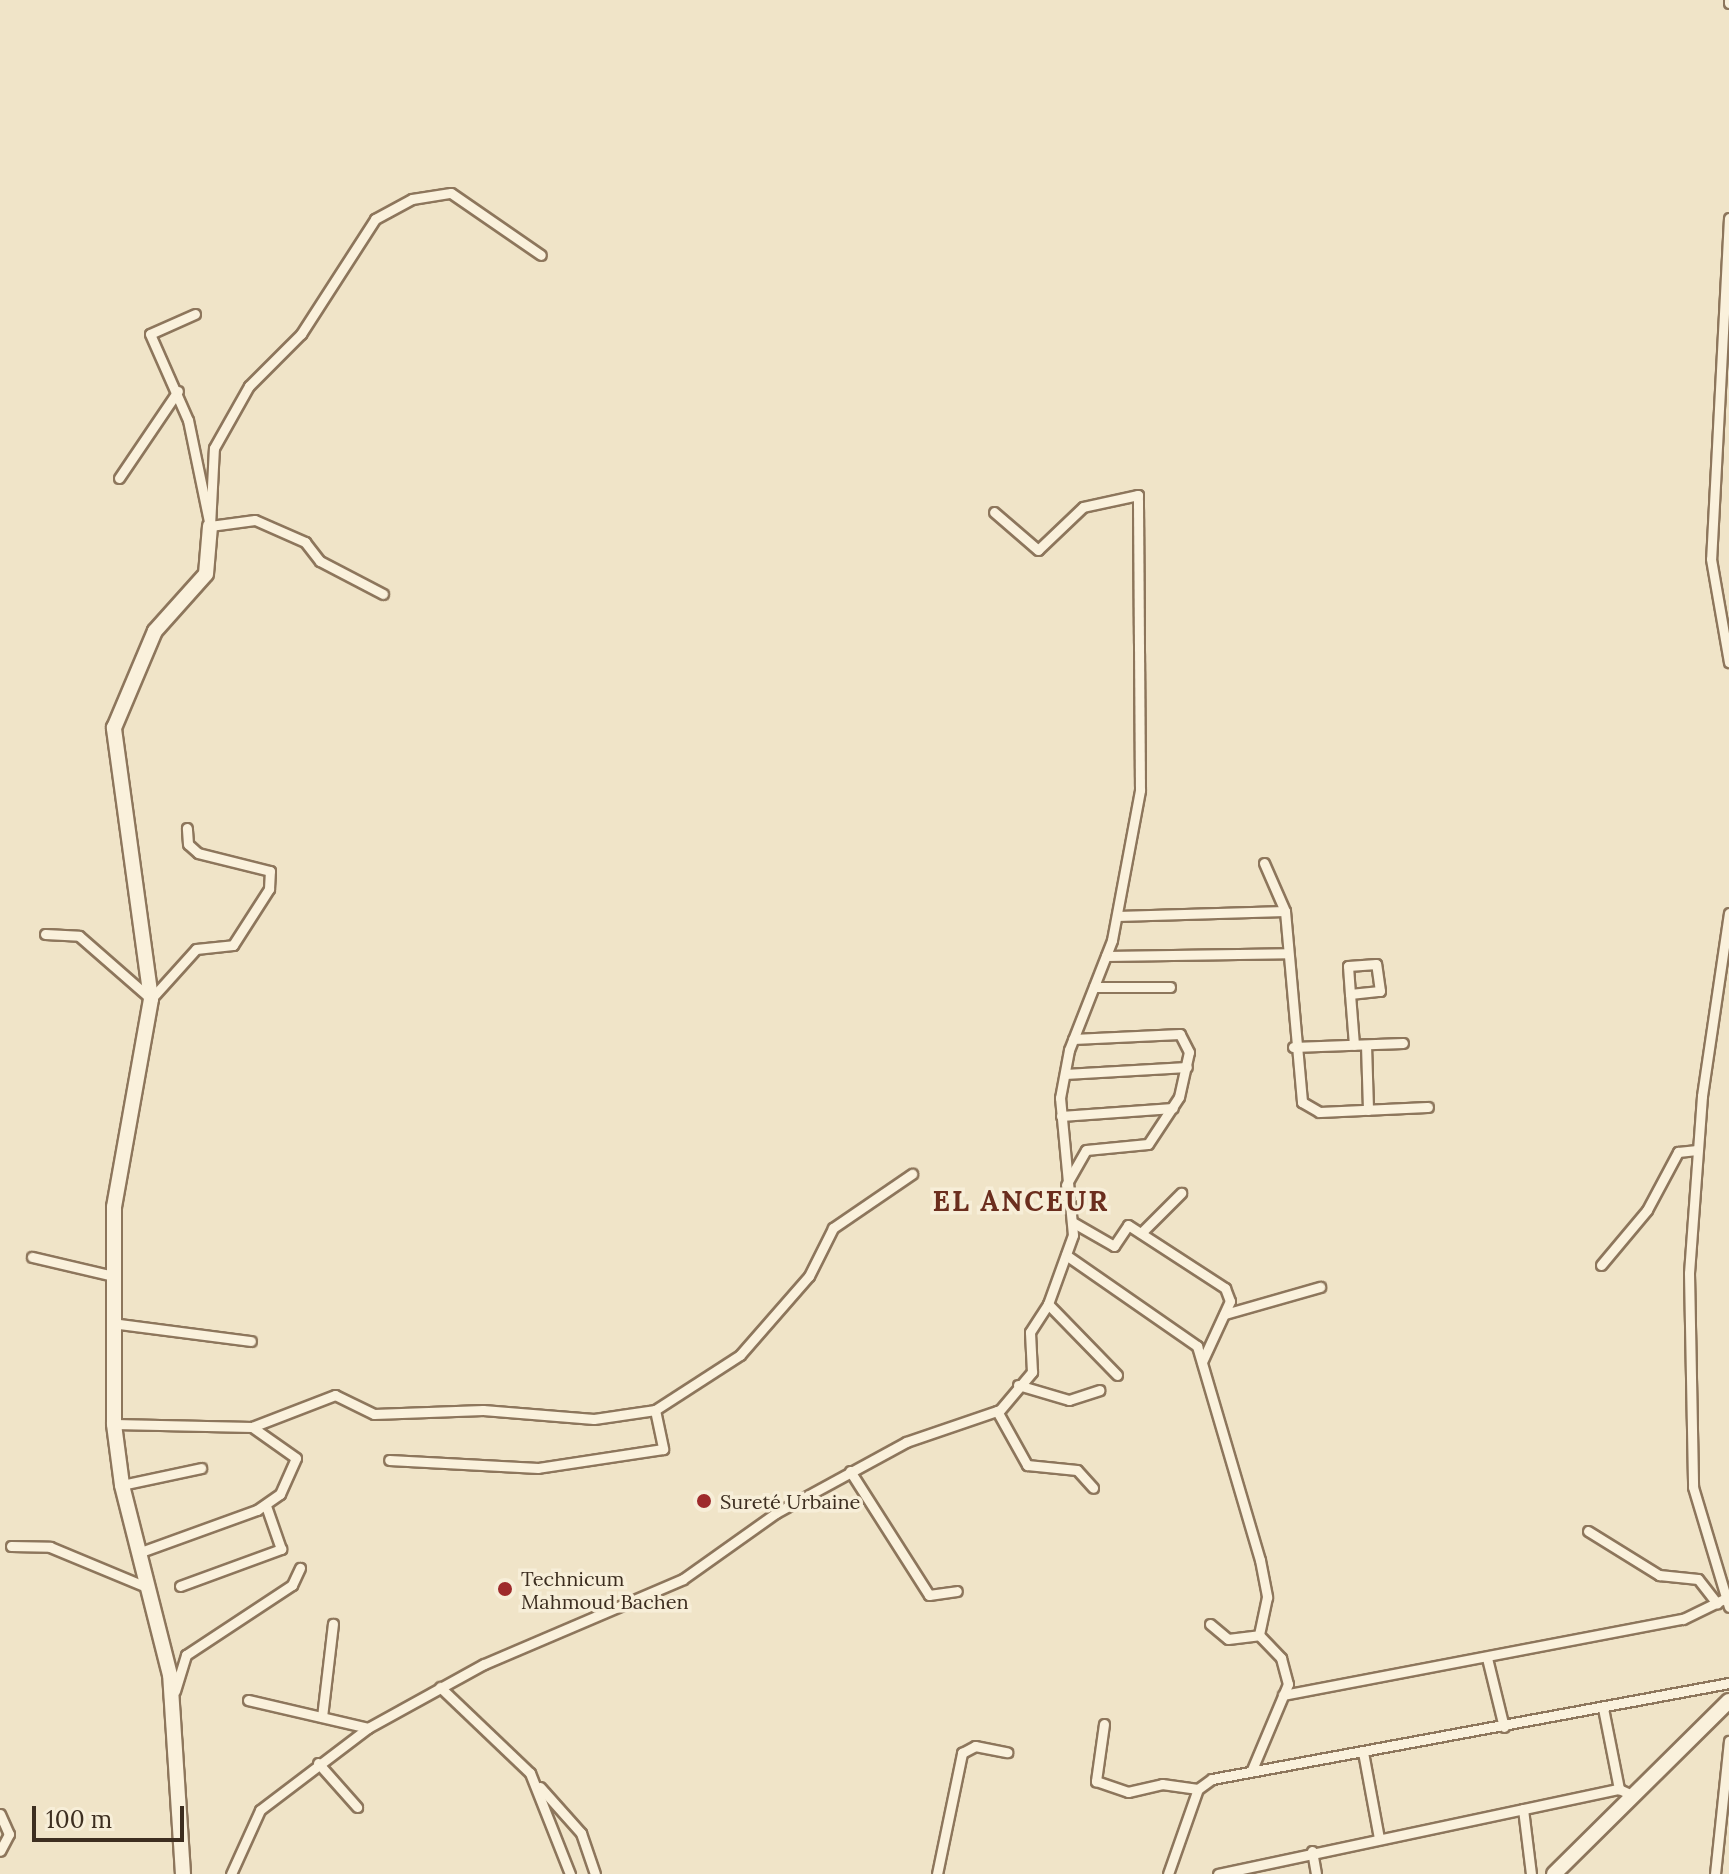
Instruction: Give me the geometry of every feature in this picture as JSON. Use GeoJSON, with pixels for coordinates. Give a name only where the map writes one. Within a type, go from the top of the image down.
{"type":"FeatureCollection","features":[{"type":"Feature","properties":{"kind":"street"},"geometry":{"type":"LineString","coordinates":[[183,1874],[172,1699],[122,1485],[114,1424],[112,1323],[118,1172],[151,999],[116,713],[155,631],[206,574],[214,448],[249,386],[301,334],[375,219],[412,199],[451,193],[541,255]]}},
{"type":"Feature","properties":{"kind":"street"},"geometry":{"type":"LineString","coordinates":[[1729,218],[1725,374],[1711,559],[1729,662]]}},
{"type":"Feature","properties":{"kind":"street"},"geometry":{"type":"LineString","coordinates":[[195,314],[150,334],[178,391],[210,526]]}},
{"type":"Feature","properties":{"kind":"street"},"geometry":{"type":"LineString","coordinates":[[119,478],[178,391]]}},
{"type":"Feature","properties":{"kind":"street"},"geometry":{"type":"LineString","coordinates":[[231,1874],[260,1810],[368,1728],[440,1687],[683,1579],[850,1471],[906,1442],[997,1411],[1032,1372],[1030,1332],[1048,1304],[1074,1223],[1066,1186],[1061,1116],[1065,1074],[1073,1039],[1106,956],[1117,916],[1143,757],[1138,495],[1083,507],[1038,550],[994,512]]}},
{"type":"Feature","properties":{"kind":"street"},"geometry":{"type":"LineString","coordinates":[[210,526],[255,520],[305,542],[320,561],[383,594]]}},
{"type":"Feature","properties":{"kind":"street"},"geometry":{"type":"LineString","coordinates":[[151,999],[196,949],[233,945],[273,880],[264,867],[190,849],[187,828]]}},
{"type":"Feature","properties":{"kind":"street"},"geometry":{"type":"LineString","coordinates":[[1264,863],[1285,911],[1298,1093],[1310,1109],[1428,1107]]}},
{"type":"Feature","properties":{"kind":"street"},"geometry":{"type":"LineString","coordinates":[[1117,916],[1285,911]]}},
{"type":"Feature","properties":{"kind":"street"},"geometry":{"type":"LineString","coordinates":[[1724,1603],[1701,1520],[1691,1461],[1689,1273],[1697,1150],[1729,913]]}},
{"type":"Feature","properties":{"kind":"street"},"geometry":{"type":"LineString","coordinates":[[45,934],[79,936],[151,999]]}},
{"type":"Feature","properties":{"kind":"street"},"geometry":{"type":"LineString","coordinates":[[1106,956],[1288,953]]}},
{"type":"Feature","properties":{"kind":"street"},"geometry":{"type":"LineString","coordinates":[[1350,994],[1380,991],[1376,964],[1348,966],[1350,994],[1354,1045]]}},
{"type":"Feature","properties":{"kind":"street"},"geometry":{"type":"LineString","coordinates":[[1094,987],[1170,987]]}},
{"type":"Feature","properties":{"kind":"street"},"geometry":{"type":"LineString","coordinates":[[1066,1186],[1086,1150],[1143,1148],[1173,1108],[1187,1067],[1184,1035],[1073,1039]]}},
{"type":"Feature","properties":{"kind":"street"},"geometry":{"type":"LineString","coordinates":[[1293,1047],[1403,1043]]}},
{"type":"Feature","properties":{"kind":"street"},"geometry":{"type":"LineString","coordinates":[[1366,1045],[1368,1110]]}},
{"type":"Feature","properties":{"kind":"street"},"geometry":{"type":"LineString","coordinates":[[1065,1074],[1187,1067]]}},
{"type":"Feature","properties":{"kind":"street"},"geometry":{"type":"LineString","coordinates":[[1061,1116],[1173,1108]]}},
{"type":"Feature","properties":{"kind":"street"},"geometry":{"type":"LineString","coordinates":[[1601,1265],[1647,1210],[1678,1152],[1697,1150]]}},
{"type":"Feature","properties":{"kind":"street"},"geometry":{"type":"LineString","coordinates":[[114,1424],[252,1427],[335,1395],[374,1414],[483,1410],[594,1419],[655,1410],[740,1355],[809,1276],[833,1228],[912,1174]]}},
{"type":"Feature","properties":{"kind":"street"},"geometry":{"type":"LineString","coordinates":[[1141,1233],[1181,1193]]}},
{"type":"Feature","properties":{"kind":"street"},"geometry":{"type":"LineString","coordinates":[[1074,1223],[1114,1246],[1128,1225],[1225,1288],[1225,1314],[1202,1362]]}},
{"type":"Feature","properties":{"kind":"street"},"geometry":{"type":"LineString","coordinates":[[1066,1255],[1180,1328],[1202,1362],[1243,1483],[1265,1585],[1259,1635]]}},
{"type":"Feature","properties":{"kind":"street"},"geometry":{"type":"LineString","coordinates":[[32,1257],[113,1276]]}},
{"type":"Feature","properties":{"kind":"street"},"geometry":{"type":"LineString","coordinates":[[1225,1314],[1320,1287]]}},
{"type":"Feature","properties":{"kind":"street"},"geometry":{"type":"LineString","coordinates":[[1048,1304],[1117,1375]]}},
{"type":"Feature","properties":{"kind":"street"},"geometry":{"type":"LineString","coordinates":[[112,1323],[251,1341]]}},
{"type":"Feature","properties":{"kind":"street"},"geometry":{"type":"LineString","coordinates":[[1018,1385],[1069,1400],[1099,1390]]}},
{"type":"Feature","properties":{"kind":"street"},"geometry":{"type":"LineString","coordinates":[[389,1460],[538,1468],[663,1449],[655,1410]]}},
{"type":"Feature","properties":{"kind":"street"},"geometry":{"type":"LineString","coordinates":[[997,1411],[1027,1465],[1077,1470],[1093,1488]]}},
{"type":"Feature","properties":{"kind":"street"},"geometry":{"type":"LineString","coordinates":[[138,1553],[266,1506],[291,1481],[296,1458],[252,1427]]}},
{"type":"Feature","properties":{"kind":"street"},"geometry":{"type":"LineString","coordinates":[[122,1485],[201,1468]]}},
{"type":"Feature","properties":{"kind":"street"},"geometry":{"type":"LineString","coordinates":[[850,1471],[929,1595],[957,1591]]}},
{"type":"Feature","properties":{"kind":"street"},"geometry":{"type":"LineString","coordinates":[[180,1586],[281,1549],[266,1506]]}},
{"type":"Feature","properties":{"kind":"street"},"geometry":{"type":"LineString","coordinates":[[1588,1531],[1659,1575],[1698,1579],[1724,1603]]}},
{"type":"Feature","properties":{"kind":"street"},"geometry":{"type":"LineString","coordinates":[[11,1546],[50,1547],[146,1587]]}},
{"type":"Feature","properties":{"kind":"street"},"geometry":{"type":"LineString","coordinates":[[172,1699],[186,1655],[292,1585],[300,1568]]}},
{"type":"Feature","properties":{"kind":"street"},"geometry":{"type":"LineString","coordinates":[[1283,1695],[1683,1619],[1724,1603]]}},
{"type":"Feature","properties":{"kind":"street"},"geometry":{"type":"LineString","coordinates":[[322,1717],[333,1624]]}},
{"type":"Feature","properties":{"kind":"street"},"geometry":{"type":"LineString","coordinates":[[1210,1624],[1228,1639],[1259,1635]]}},
{"type":"Feature","properties":{"kind":"street"},"geometry":{"type":"LineString","coordinates":[[1251,1772],[1283,1695],[1281,1658],[1259,1635]]}},
{"type":"Feature","properties":{"kind":"street"},"geometry":{"type":"LineString","coordinates":[[1487,1658],[1504,1727]]}},
{"type":"Feature","properties":{"kind":"street"},"geometry":{"type":"LineString","coordinates":[[1104,1724],[1096,1781],[1128,1792],[1162,1784],[1198,1789],[1251,1772],[1729,1683]]}},
{"type":"Feature","properties":{"kind":"street"},"geometry":{"type":"LineString","coordinates":[[440,1687],[538,1785],[581,1833],[595,1874]]}},
{"type":"Feature","properties":{"kind":"street"},"geometry":{"type":"LineString","coordinates":[[248,1700],[368,1728]]}},
{"type":"Feature","properties":{"kind":"street"},"geometry":{"type":"LineString","coordinates":[[1554,1874],[1625,1792],[1729,1701]]}},
{"type":"Feature","properties":{"kind":"street"},"geometry":{"type":"LineString","coordinates":[[1603,1708],[1625,1792]]}},
{"type":"Feature","properties":{"kind":"street"},"geometry":{"type":"LineString","coordinates":[[1715,1874],[1729,1741]]}},
{"type":"Feature","properties":{"kind":"street"},"geometry":{"type":"LineString","coordinates":[[937,1874],[962,1753],[975,1746],[1007,1752]]}},
{"type":"Feature","properties":{"kind":"street"},"geometry":{"type":"LineString","coordinates":[[1363,1752],[1379,1838]]}},
{"type":"Feature","properties":{"kind":"street"},"geometry":{"type":"LineString","coordinates":[[318,1763],[357,1807]]}},
{"type":"Feature","properties":{"kind":"street"},"geometry":{"type":"LineString","coordinates":[[538,1785],[570,1874]]}},
{"type":"Feature","properties":{"kind":"street"},"geometry":{"type":"LineString","coordinates":[[1168,1874],[1198,1789]]}},
{"type":"Feature","properties":{"kind":"street"},"geometry":{"type":"LineString","coordinates":[[1218,1874],[1312,1851],[1625,1792]]}},
{"type":"Feature","properties":{"kind":"street"},"geometry":{"type":"LineString","coordinates":[[1523,1809],[1531,1874]]}},
{"type":"Feature","properties":{"kind":"street"},"geometry":{"type":"LineString","coordinates":[[0,1814],[9,1834],[0,1851]]}},
{"type":"Feature","properties":{"kind":"street"},"geometry":{"type":"LineString","coordinates":[[1312,1851],[1316,1874]]}},
{"type":"Feature","properties":{"kind":"place","name":"Sureté Urbaine"},"geometry":{"type":"Point","coordinates":[704,1501]}},
{"type":"Feature","properties":{"kind":"place","name":"Technicum Mahmoud Bachen"},"geometry":{"type":"Point","coordinates":[505,1589]}},
{"type":"Feature","properties":{"kind":"district","name":"EL ANCEUR"},"geometry":{"type":"Point","coordinates":[1021,1201]}}]}
